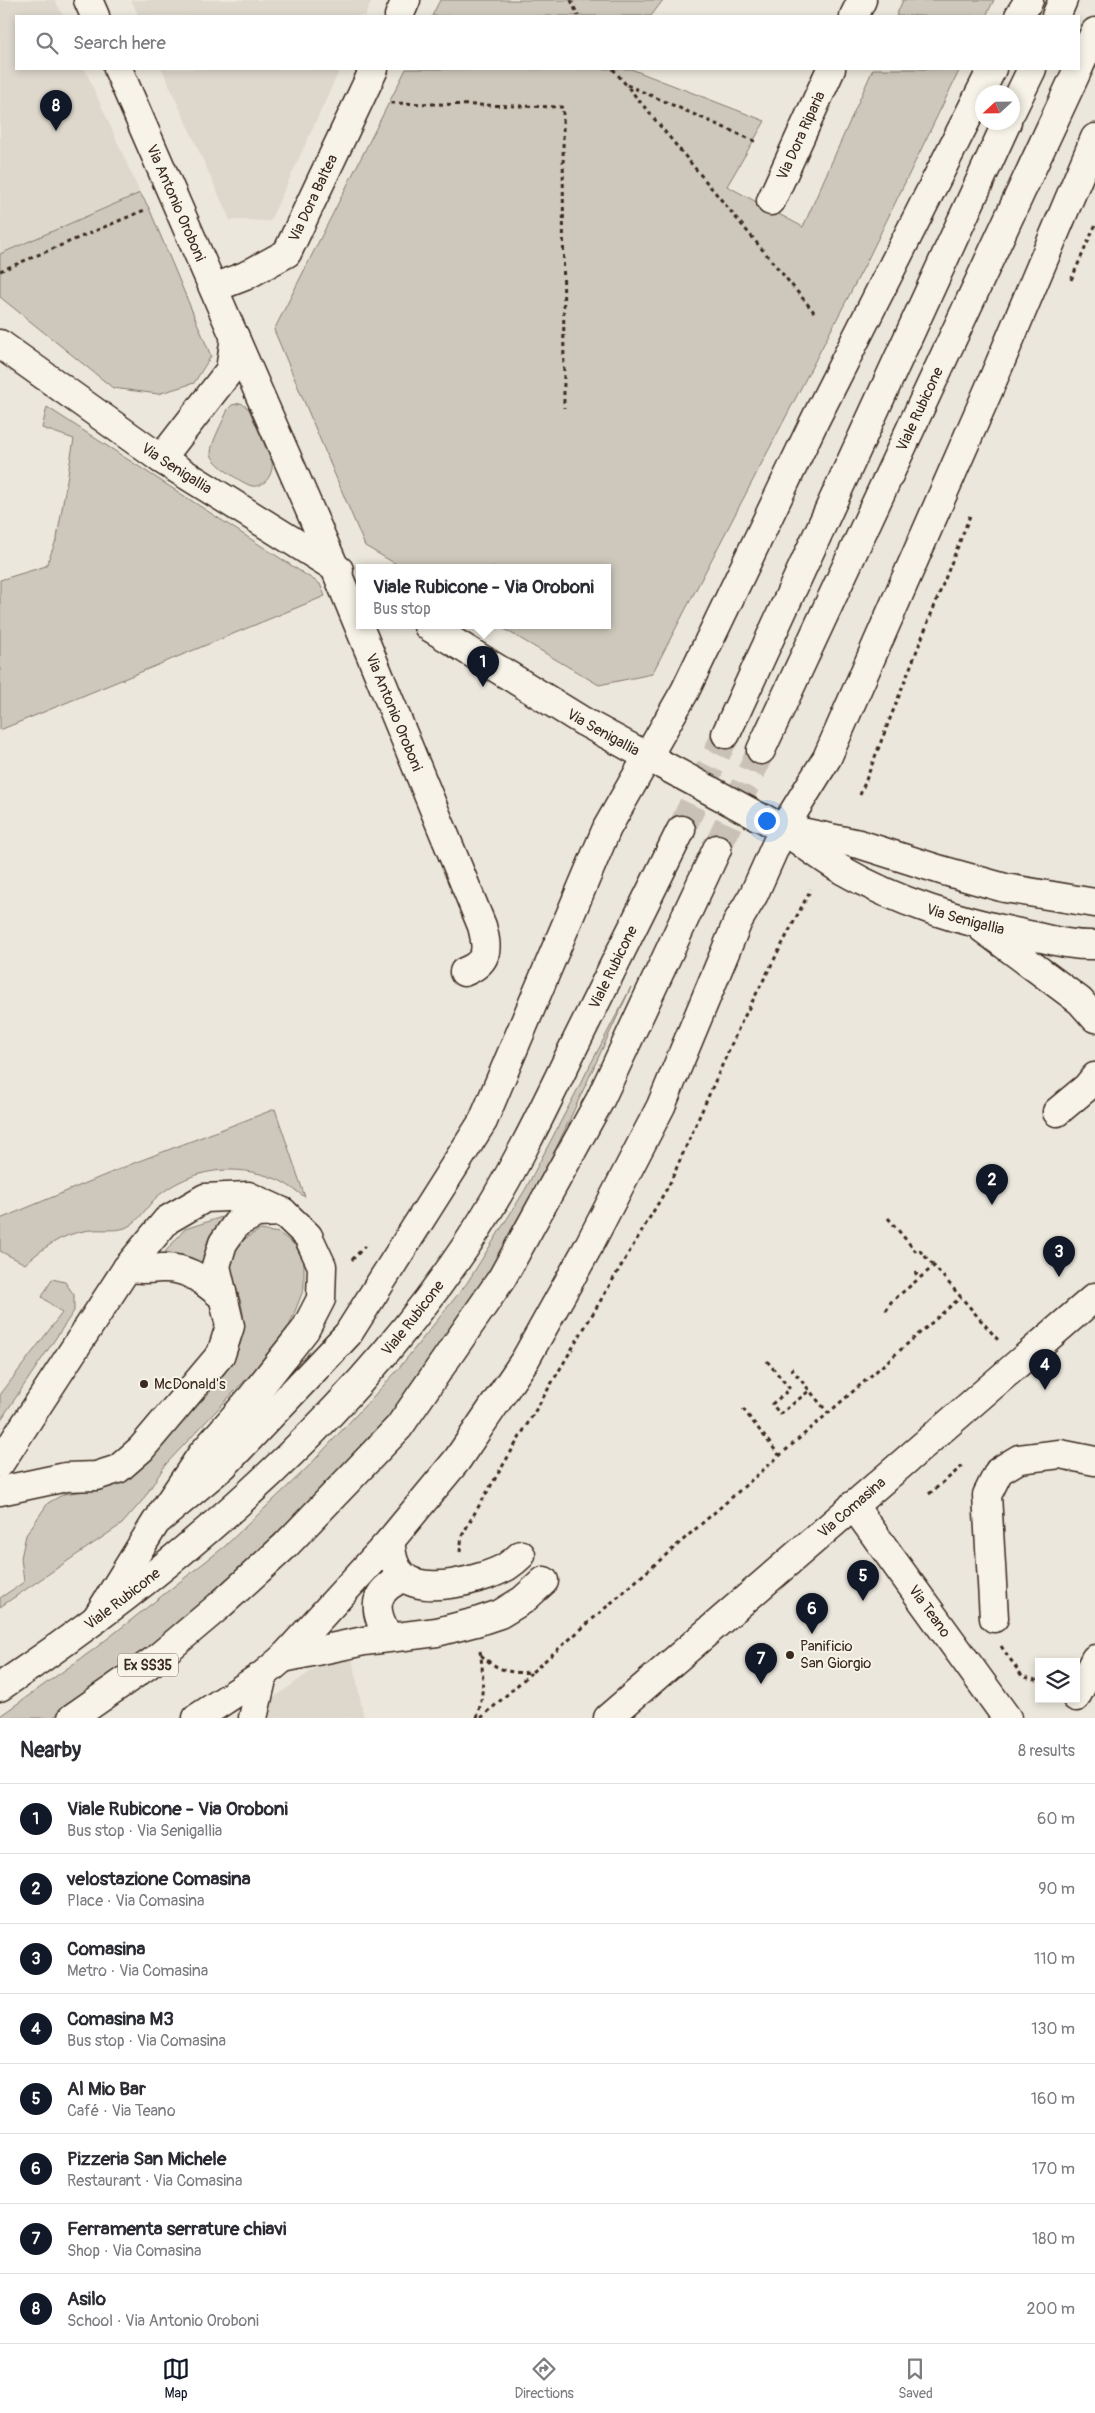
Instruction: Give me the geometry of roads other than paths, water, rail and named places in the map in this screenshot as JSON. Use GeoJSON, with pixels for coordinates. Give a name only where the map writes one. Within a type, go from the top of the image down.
{"type":"FeatureCollection","features":[{"type":"Feature","properties":{"kind":"main road"},"geometry":{"type":"LineString","coordinates":[[88,0],[95,15]]}},
{"type":"Feature","properties":{"kind":"main road"},"geometry":{"type":"LineString","coordinates":[[399,15],[406,0]]}},
{"type":"Feature","properties":{"kind":"main road"},"geometry":{"type":"LineString","coordinates":[[854,15],[862,0]]}},
{"type":"Feature","properties":{"kind":"main road"},"geometry":{"type":"LineString","coordinates":[[1020,15],[1029,0]]}},
{"type":"Feature","properties":{"kind":"main road"},"geometry":{"type":"LineString","coordinates":[[1056,15],[1063,0]]}},
{"type":"Feature","properties":{"kind":"main road","name":"Viale Rubicone"},"geometry":{"type":"LineString","coordinates":[[1080,64],[1095,32]]}},
{"type":"Feature","properties":{"kind":"main road","name":"Via Antonio Oroboni"},"geometry":{"type":"LineString","coordinates":[[118,70],[356,619]]}},
{"type":"Feature","properties":{"kind":"main road","name":"Via Dora Baltea"},"geometry":{"type":"LineString","coordinates":[[214,288],[245,276],[287,253],[374,70]]}},
{"type":"Feature","properties":{"kind":"main road","name":"Via Dora Riparia"},"geometry":{"type":"LineString","coordinates":[[771,201],[831,70]]}},
{"type":"Feature","properties":{"kind":"main road"},"geometry":{"type":"LineString","coordinates":[[156,1522],[224,1465],[348,1334],[400,1256],[483,1121],[607,828],[656,761],[685,691],[815,420],[991,70]]}},
{"type":"Feature","properties":{"kind":"main road"},"geometry":{"type":"LineString","coordinates":[[1020,94],[1032,70]]}},
{"type":"Feature","properties":{"kind":"main road","name":"Viale Rubicone"},"geometry":{"type":"LineString","coordinates":[[761,750],[1077,70]]}},
{"type":"Feature","properties":{"kind":"main road"},"geometry":{"type":"LineString","coordinates":[[726,734],[1003,130]]}},
{"type":"Feature","properties":{"kind":"main road"},"geometry":{"type":"LineString","coordinates":[[197,1718],[273,1667],[390,1541],[457,1460],[525,1360],[588,1249],[662,1106],[738,921],[754,894],[772,823],[827,758],[985,398],[1095,138]]}},
{"type":"Feature","properties":{"kind":"main road"},"geometry":{"type":"LineString","coordinates":[[162,459],[230,370],[235,337]]}},
{"type":"Feature","properties":{"kind":"main road","name":"Via Senigallia"},"geometry":{"type":"LineString","coordinates":[[0,344],[162,459],[356,581]]}},
{"type":"Feature","properties":{"kind":"main road","name":"Via Antonio Oroboni"},"geometry":{"type":"LineString","coordinates":[[360,629],[482,926],[486,942],[485,956],[481,963],[464,972]]}},
{"type":"Feature","properties":{"kind":"main road","name":"Via Senigallia"},"geometry":{"type":"LineString","coordinates":[[433,629],[584,722],[772,823],[817,854],[866,883],[919,906],[977,924],[1089,951]]}},
{"type":"Feature","properties":{"kind":"main road","name":"Via Senigallia"},"geometry":{"type":"LineString","coordinates":[[772,823],[859,844],[1005,888],[1089,903]]}},
{"type":"Feature","properties":{"kind":"main road","name":"Viale Rubicone"},"geometry":{"type":"LineString","coordinates":[[4,1683],[96,1620],[196,1541],[288,1455],[391,1347],[468,1242],[533,1131],[681,830]]}},
{"type":"Feature","properties":{"kind":"main road","name":"Ex SS35"},"geometry":{"type":"LineString","coordinates":[[72,1718],[155,1660],[219,1606],[286,1544],[400,1427],[502,1278],[600,1100],[717,849]]}},
{"type":"Feature","properties":{"kind":"main road"},"geometry":{"type":"LineString","coordinates":[[977,924],[1080,1001],[1095,1018]]}},
{"type":"Feature","properties":{"kind":"main road"},"geometry":{"type":"LineString","coordinates":[[1057,1112],[1087,1087],[1095,1077]]}},
{"type":"Feature","properties":{"kind":"main road"},"geometry":{"type":"LineString","coordinates":[[0,1463],[127,1268],[166,1220],[205,1198],[248,1196],[283,1212],[308,1236],[322,1266],[321,1298],[305,1330],[252,1398],[202,1454],[156,1522],[96,1620]]}},
{"type":"Feature","properties":{"kind":"main road"},"geometry":{"type":"LineString","coordinates":[[0,1491],[66,1477],[96,1476],[118,1469],[141,1449],[221,1354],[230,1326],[221,1295],[216,1266],[223,1242],[237,1223],[258,1213],[283,1212]]}},
{"type":"Feature","properties":{"kind":"main road"},"geometry":{"type":"LineString","coordinates":[[127,1268],[138,1270],[179,1269],[196,1274],[221,1295]]}},
{"type":"Feature","properties":{"kind":"main road","name":"Via Comasina"},"geometry":{"type":"LineString","coordinates":[[608,1718],[1095,1297]]}},
{"type":"Feature","properties":{"kind":"main road"},"geometry":{"type":"LineString","coordinates":[[994,1618],[987,1495],[999,1471],[1019,1459],[1060,1454],[1095,1461]]}},
{"type":"Feature","properties":{"kind":"main road","name":"Via Teano"},"geometry":{"type":"LineString","coordinates":[[853,1506],[1007,1718]]}},
{"type":"Feature","properties":{"kind":"main road"},"geometry":{"type":"LineString","coordinates":[[390,1541],[397,1569],[404,1578],[424,1584],[446,1585],[487,1575],[508,1566],[522,1555]]}},
{"type":"Feature","properties":{"kind":"main road"},"geometry":{"type":"LineString","coordinates":[[389,1637],[380,1624],[376,1610],[380,1595],[390,1584],[404,1578]]}},
{"type":"Feature","properties":{"kind":"main road"},"geometry":{"type":"LineString","coordinates":[[252,1718],[273,1667],[327,1647],[389,1637],[437,1632],[500,1614],[523,1600],[544,1580]]}},
{"type":"Feature","properties":{"kind":"main road"},"geometry":{"type":"LineString","coordinates":[[1074,1718],[1086,1681]]}},
{"type":"Feature","properties":{"kind":"tunnel"},"geometry":{"type":"LineString","coordinates":[[681,830],[726,734]]}},
{"type":"Feature","properties":{"kind":"tunnel"},"geometry":{"type":"LineString","coordinates":[[717,849],[761,750]]}},
{"type":"Feature","properties":{"kind":"place","name":"Asilo"},"geometry":{"type":"Point","coordinates":[56,131]}},
{"type":"Feature","properties":{"kind":"place","name":"Viale Rubicone - Via Oroboni"},"geometry":{"type":"Point","coordinates":[483,687]}},
{"type":"Feature","properties":{"kind":"place","name":"velostazione Comasina"},"geometry":{"type":"Point","coordinates":[992,1205]}},
{"type":"Feature","properties":{"kind":"place","name":"Comasina"},"geometry":{"type":"Point","coordinates":[1059,1277]}},
{"type":"Feature","properties":{"kind":"place","name":"McDonald's"},"geometry":{"type":"Point","coordinates":[144,1384]}},
{"type":"Feature","properties":{"kind":"place","name":"Comasina M3"},"geometry":{"type":"Point","coordinates":[1045,1390]}},
{"type":"Feature","properties":{"kind":"place","name":"Al Mio Bar"},"geometry":{"type":"Point","coordinates":[863,1601]}},
{"type":"Feature","properties":{"kind":"place","name":"Pizzeria San Michele"},"geometry":{"type":"Point","coordinates":[812,1634]}},
{"type":"Feature","properties":{"kind":"place","name":"Panificio San Giorgio"},"geometry":{"type":"Point","coordinates":[790,1655]}},
{"type":"Feature","properties":{"kind":"place","name":"Ferramenta serrature chiavi"},"geometry":{"type":"Point","coordinates":[761,1684]}}]}
